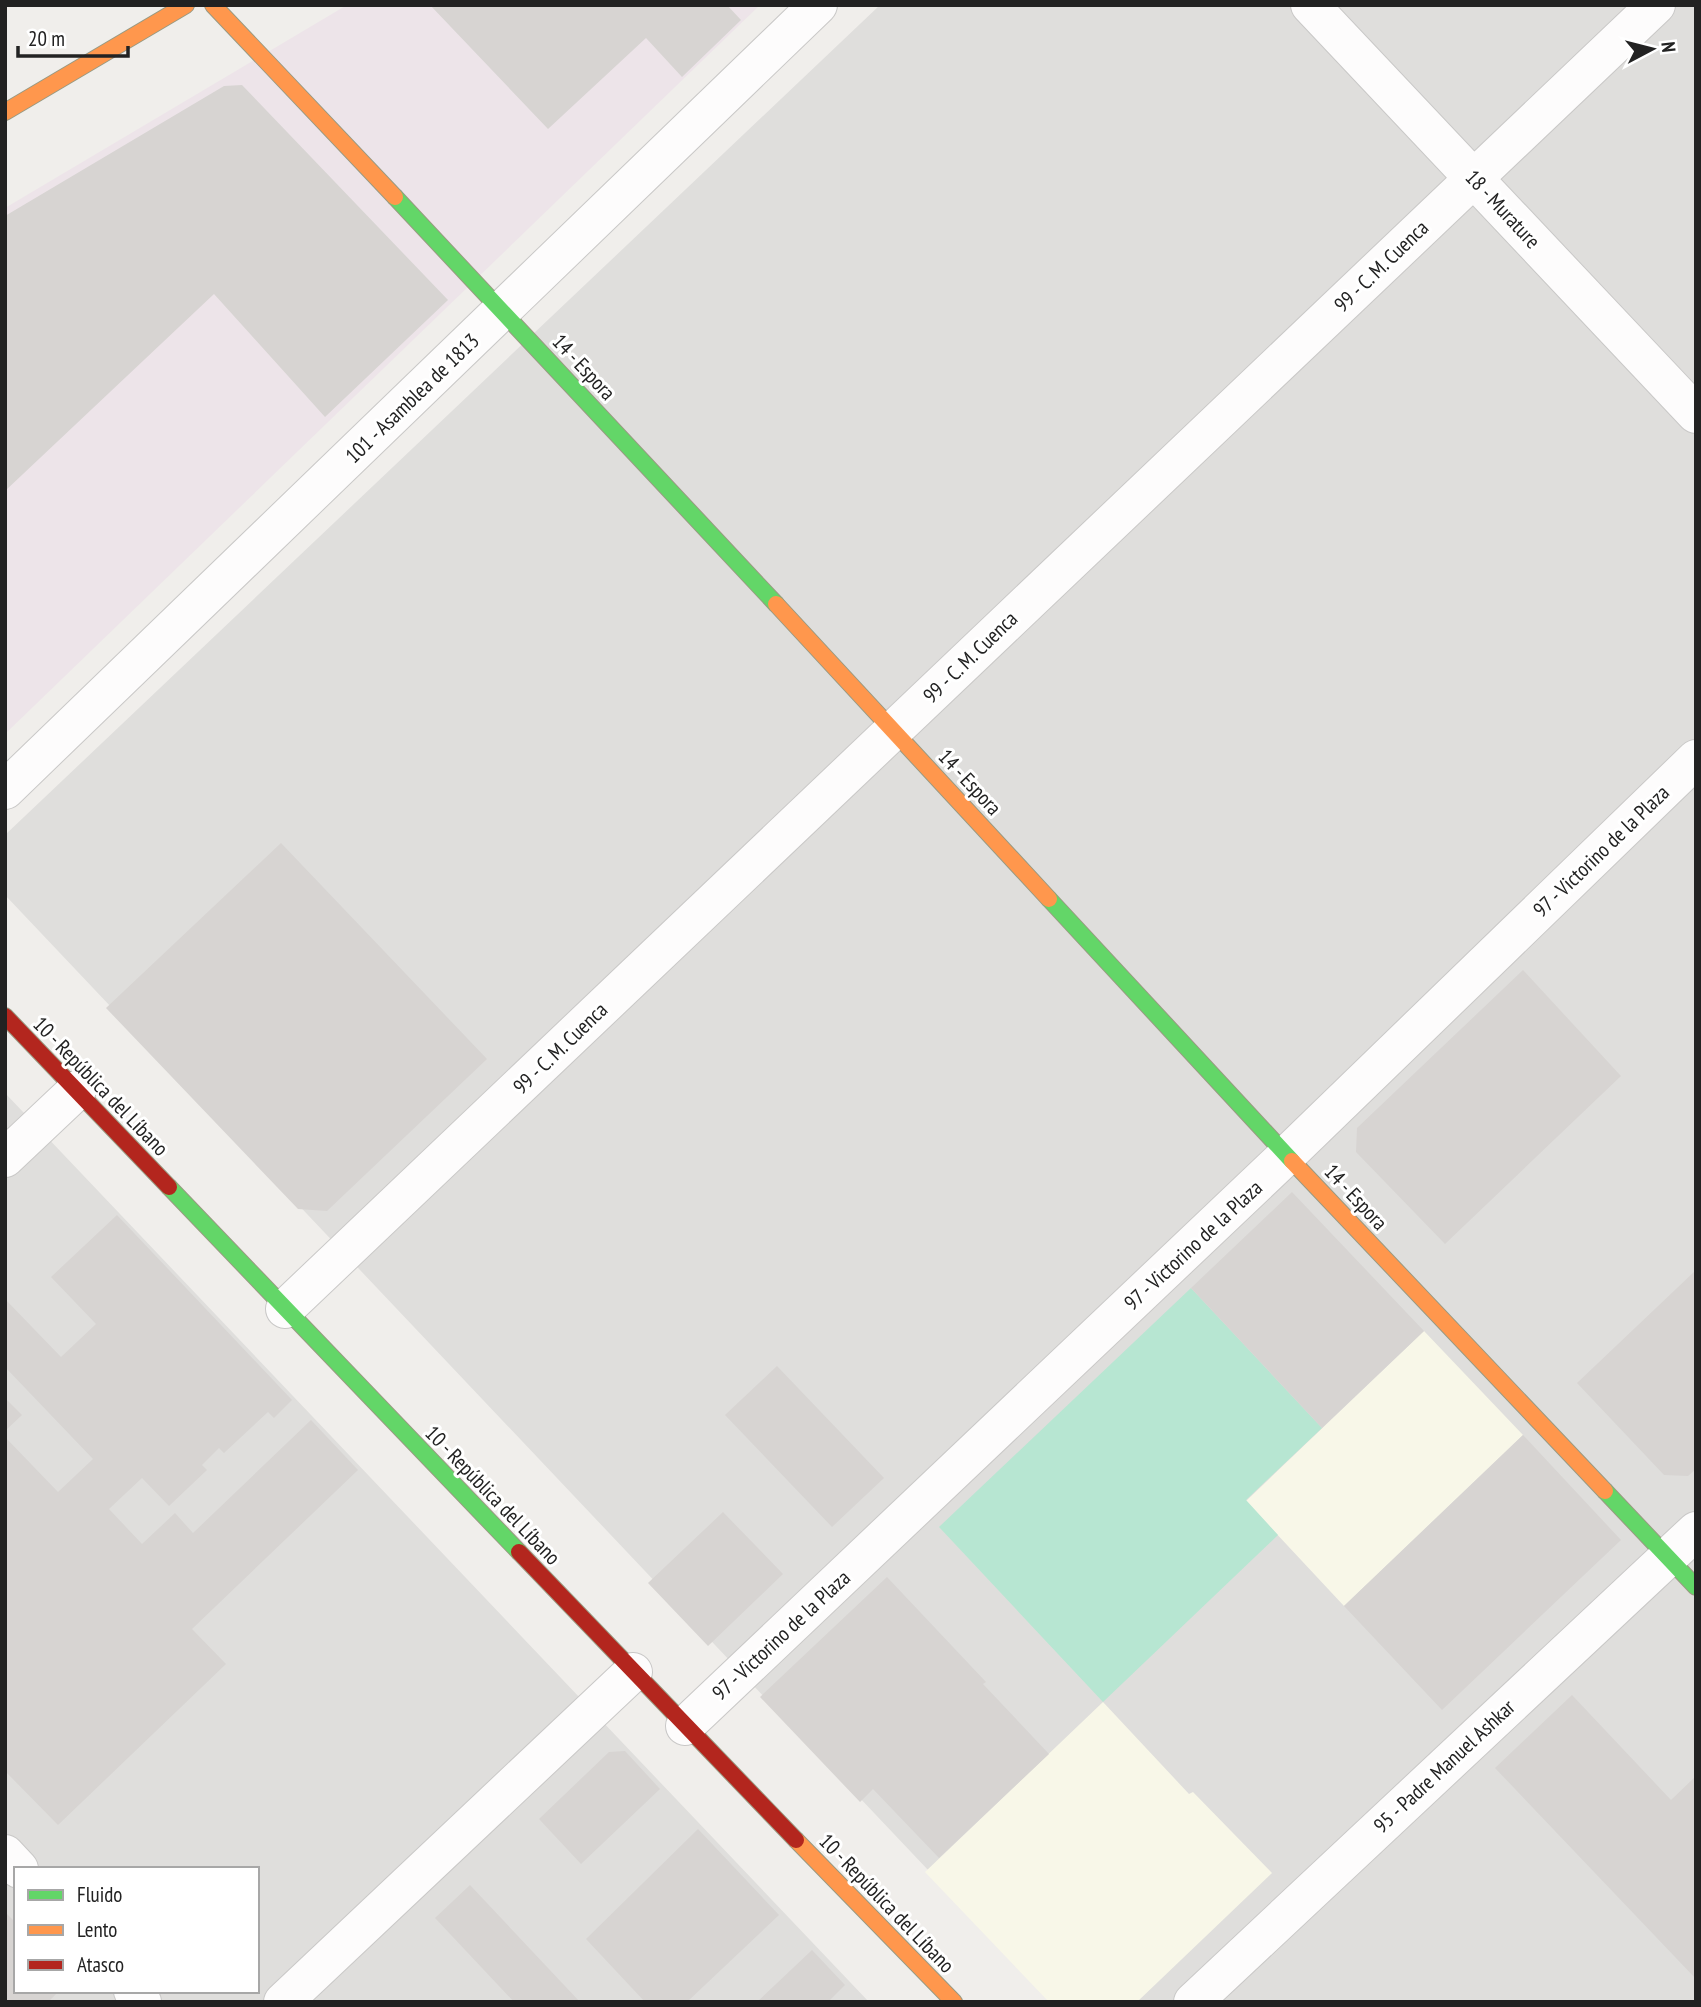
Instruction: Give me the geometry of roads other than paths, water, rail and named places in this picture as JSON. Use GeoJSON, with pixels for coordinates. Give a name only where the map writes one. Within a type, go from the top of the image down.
{"type":"FeatureCollection","features":[{"type":"Feature","properties":{"kind":"street"},"geometry":{"type":"LineString","coordinates":[[5,112],[186,5]]}},
{"type":"Feature","properties":{"kind":"street","name":"14 - Espora"},"geometry":{"type":"LineString","coordinates":[[213,5],[502,310],[1287,1155],[1696,1587]]}},
{"type":"Feature","properties":{"kind":"street","name":"101 - Asamblea de 1813"},"geometry":{"type":"LineString","coordinates":[[5,790],[818,5]]}},
{"type":"Feature","properties":{"kind":"street","name":"18 - Murature"},"geometry":{"type":"LineString","coordinates":[[1310,5],[1696,414]]}},
{"type":"Feature","properties":{"kind":"street","name":"99 - C. M. Cuenca"},"geometry":{"type":"LineString","coordinates":[[285,1309],[1656,5]]}},
{"type":"Feature","properties":{"kind":"street","name":"97 - Victorino de la Plaza"},"geometry":{"type":"LineString","coordinates":[[685,1726],[1287,1155],[1696,759]]}},
{"type":"Feature","properties":{"kind":"street","name":"10 - República del Líbano"},"geometry":{"type":"LineString","coordinates":[[5,1016],[633,1672],[954,2002]]}},
{"type":"Feature","properties":{"kind":"street"},"geometry":{"type":"LineString","coordinates":[[5,1158],[77,1090]]}},
{"type":"Feature","properties":{"kind":"street","name":"95 - Padre Manuel Ashkar"},"geometry":{"type":"LineString","coordinates":[[1193,2002],[1696,1531]]}},
{"type":"Feature","properties":{"kind":"street"},"geometry":{"type":"LineString","coordinates":[[283,2002],[633,1672]]}},
{"type":"Feature","properties":{"kind":"street"},"geometry":{"type":"LineString","coordinates":[[5,1854],[17,1867]]}}]}
